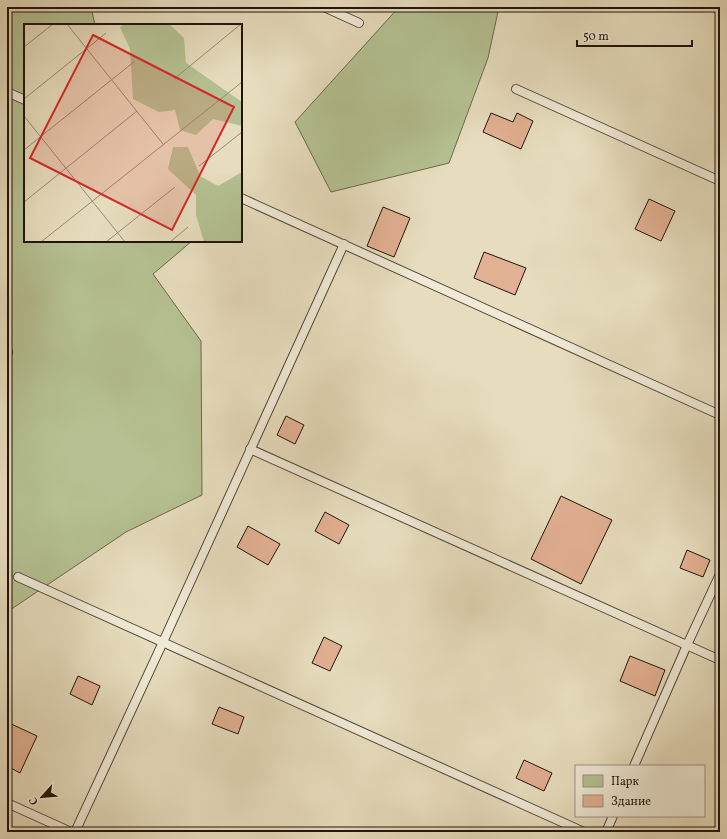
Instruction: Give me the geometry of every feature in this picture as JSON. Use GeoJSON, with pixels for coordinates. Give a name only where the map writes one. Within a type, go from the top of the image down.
{"type":"FeatureCollection","features":[{"type":"Feature","properties":{"kind":"lane"},"geometry":{"type":"LineString","coordinates":[[324,7],[359,23]]}},
{"type":"Feature","properties":{"kind":"lane"},"geometry":{"type":"LineString","coordinates":[[516,89],[720,181]]}},
{"type":"Feature","properties":{"kind":"lane"},"geometry":{"type":"LineString","coordinates":[[7,92],[24,100]]}},
{"type":"Feature","properties":{"kind":"lane"},"geometry":{"type":"LineString","coordinates":[[242,198],[720,415]]}},
{"type":"Feature","properties":{"kind":"lane"},"geometry":{"type":"LineString","coordinates":[[75,832],[344,244]]}},
{"type":"Feature","properties":{"kind":"lane"},"geometry":{"type":"LineString","coordinates":[[250,449],[720,660]]}},
{"type":"Feature","properties":{"kind":"lane"},"geometry":{"type":"LineString","coordinates":[[634,765],[720,574]]}},
{"type":"Feature","properties":{"kind":"lane"},"geometry":{"type":"LineString","coordinates":[[18,577],[584,832]]}},
{"type":"Feature","properties":{"kind":"lane"},"geometry":{"type":"LineString","coordinates":[[7,803],[71,832]]}},
{"type":"Feature","properties":{"kind":"lane"},"geometry":{"type":"LineString","coordinates":[[606,832],[613,817]]}},
{"type":"Feature","properties":{"kind":"green space"},"geometry":{"type":"Polygon","coordinates":[[[7,7],[91,7],[95,24],[24,24],[24,242],[191,242],[153,274],[201,341],[202,495],[126,532],[7,612],[7,7]]]}},
{"type":"Feature","properties":{"kind":"green space"},"geometry":{"type":"Polygon","coordinates":[[[399,7],[499,7],[488,58],[449,163],[331,192],[295,122],[399,7]]]}},
{"type":"Feature","properties":{"kind":"building"},"geometry":{"type":"Polygon","coordinates":[[[491,113],[513,122],[517,113],[533,121],[521,149],[483,132],[491,113]]]}},
{"type":"Feature","properties":{"kind":"building"},"geometry":{"type":"Polygon","coordinates":[[[649,199],[675,211],[661,241],[635,229],[649,199]]]}},
{"type":"Feature","properties":{"kind":"building"},"geometry":{"type":"Polygon","coordinates":[[[383,207],[410,218],[394,257],[367,246],[383,207]]]}},
{"type":"Feature","properties":{"kind":"building"},"geometry":{"type":"Polygon","coordinates":[[[484,252],[526,268],[515,295],[474,278],[484,252]]]}},
{"type":"Feature","properties":{"kind":"building"},"geometry":{"type":"Polygon","coordinates":[[[286,416],[304,425],[295,444],[277,435],[286,416]]]}},
{"type":"Feature","properties":{"kind":"building"},"geometry":{"type":"Polygon","coordinates":[[[561,496],[612,520],[581,584],[531,559],[561,496]]]}},
{"type":"Feature","properties":{"kind":"building"},"geometry":{"type":"Polygon","coordinates":[[[325,512],[349,525],[339,544],[315,531],[325,512]]]}},
{"type":"Feature","properties":{"kind":"building"},"geometry":{"type":"Polygon","coordinates":[[[248,526],[280,544],[268,565],[237,547],[248,526]]]}},
{"type":"Feature","properties":{"kind":"building"},"geometry":{"type":"Polygon","coordinates":[[[687,550],[710,560],[703,577],[680,568],[687,550]]]}},
{"type":"Feature","properties":{"kind":"building"},"geometry":{"type":"Polygon","coordinates":[[[324,637],[342,646],[330,671],[312,663],[324,637]]]}},
{"type":"Feature","properties":{"kind":"building"},"geometry":{"type":"Polygon","coordinates":[[[630,656],[665,670],[655,696],[620,681],[630,656]]]}},
{"type":"Feature","properties":{"kind":"building"},"geometry":{"type":"Polygon","coordinates":[[[78,676],[100,686],[92,705],[70,694],[78,676]]]}},
{"type":"Feature","properties":{"kind":"building"},"geometry":{"type":"Polygon","coordinates":[[[219,707],[244,717],[238,734],[212,724],[219,707]]]}},
{"type":"Feature","properties":{"kind":"building"},"geometry":{"type":"Polygon","coordinates":[[[7,722],[37,736],[20,773],[7,766],[7,722]]]}},
{"type":"Feature","properties":{"kind":"building"},"geometry":{"type":"Polygon","coordinates":[[[524,760],[552,773],[544,791],[516,778],[524,760]]]}}]}
